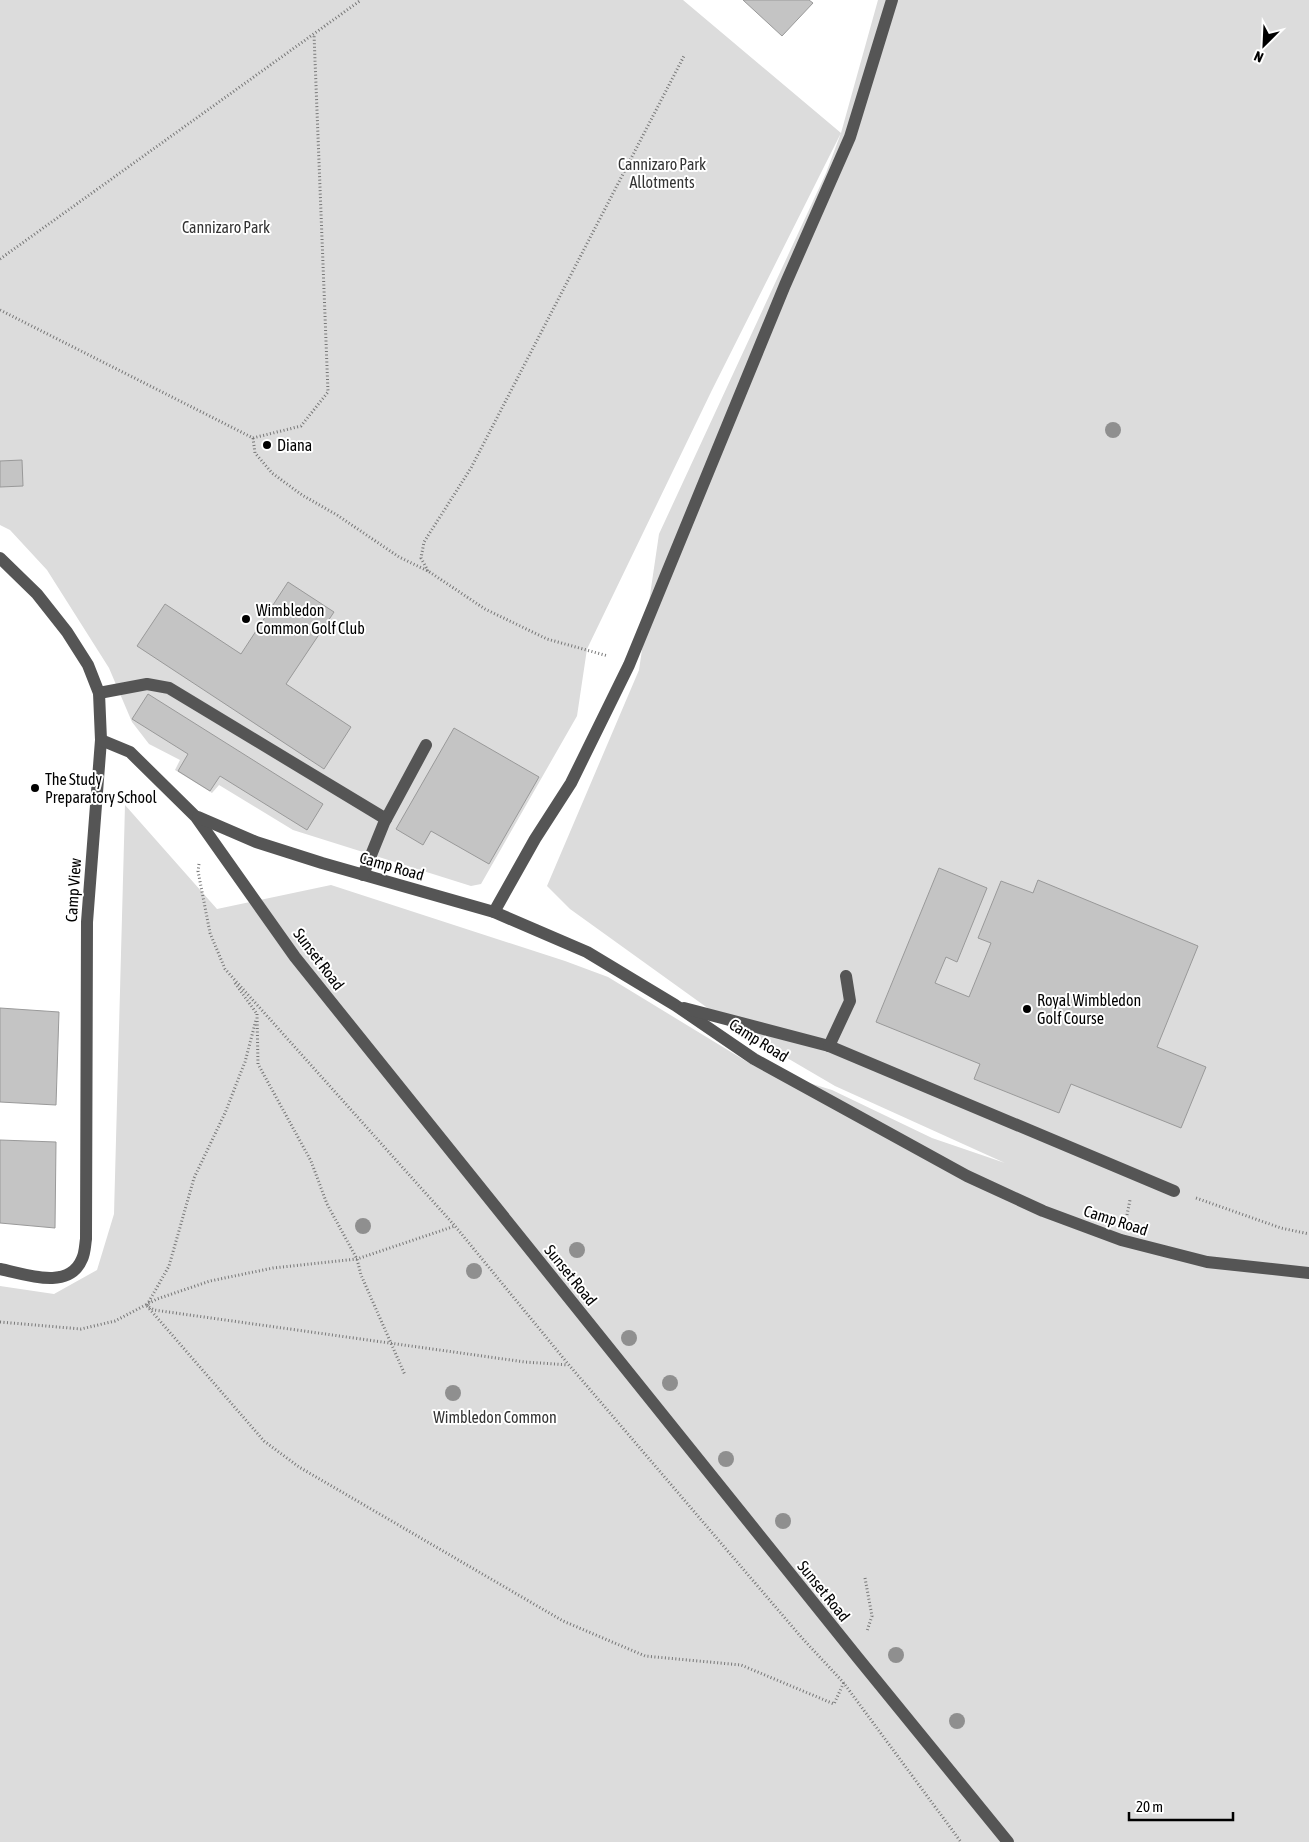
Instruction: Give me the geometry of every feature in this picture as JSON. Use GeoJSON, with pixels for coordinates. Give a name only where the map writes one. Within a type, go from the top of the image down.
{"type":"FeatureCollection","features":[{"type":"Feature","properties":{"kind":"street"},"geometry":{"type":"LineString","coordinates":[[494,912],[570,783],[629,665],[786,285],[850,137],[892,0]]}},
{"type":"Feature","properties":{"kind":"street","name":"Camp View"},"geometry":{"type":"LineString","coordinates":[[0,558],[37,594],[67,632],[88,665],[99,693],[101,740],[87,922],[86,1239],[82,1259],[73,1270],[61,1278],[43,1277],[0,1269]]}},
{"type":"Feature","properties":{"kind":"street"},"geometry":{"type":"LineString","coordinates":[[99,693],[148,684],[169,688],[386,819]]}},
{"type":"Feature","properties":{"kind":"street","name":"Sunset Road"},"geometry":{"type":"LineString","coordinates":[[101,740],[130,752],[196,816],[294,957],[1008,1842]]}},
{"type":"Feature","properties":{"kind":"street"},"geometry":{"type":"LineString","coordinates":[[363,874],[386,819],[426,745]]}},
{"type":"Feature","properties":{"kind":"street","name":"Camp Road"},"geometry":{"type":"LineString","coordinates":[[196,816],[256,842],[494,912],[587,952],[675,1005],[754,1059],[967,1176],[1043,1211],[1121,1240],[1207,1262],[1309,1273]]}},
{"type":"Feature","properties":{"kind":"street"},"geometry":{"type":"LineString","coordinates":[[829,1046],[850,1000],[846,976]]}},
{"type":"Feature","properties":{"kind":"street"},"geometry":{"type":"LineString","coordinates":[[675,1005],[829,1046],[1174,1191]]}},
{"type":"Feature","properties":{"kind":"path"},"geometry":{"type":"LineString","coordinates":[[0,259],[361,0]]}},
{"type":"Feature","properties":{"kind":"path"},"geometry":{"type":"LineString","coordinates":[[0,310],[253,438],[301,426],[328,392],[314,34]]}},
{"type":"Feature","properties":{"kind":"path"},"geometry":{"type":"LineString","coordinates":[[428,571],[421,558],[424,542],[471,468],[684,56]]}},
{"type":"Feature","properties":{"kind":"path"},"geometry":{"type":"LineString","coordinates":[[253,438],[255,453],[272,473],[302,496],[337,515],[399,557],[428,571],[485,609],[546,639],[594,651],[629,665]]}},
{"type":"Feature","properties":{"kind":"path"},"geometry":{"type":"LineString","coordinates":[[205,828],[198,871],[210,933],[226,969],[257,1014],[258,1064],[311,1160],[327,1204],[357,1259],[361,1274],[405,1375]]}},
{"type":"Feature","properties":{"kind":"path"},"geometry":{"type":"LineString","coordinates":[[226,969],[455,1226],[569,1365],[802,1638],[843,1682],[962,1842]]}},
{"type":"Feature","properties":{"kind":"path"},"geometry":{"type":"LineString","coordinates":[[147,1306],[169,1266],[194,1178],[225,1113],[238,1079],[257,1014]]}},
{"type":"Feature","properties":{"kind":"path"},"geometry":{"type":"LineString","coordinates":[[1121,1240],[1136,1174]]}},
{"type":"Feature","properties":{"kind":"path"},"geometry":{"type":"LineString","coordinates":[[1174,1191],[1281,1228],[1309,1234]]}},
{"type":"Feature","properties":{"kind":"path"},"geometry":{"type":"LineString","coordinates":[[0,1322],[81,1329],[115,1321],[147,1306],[157,1299],[210,1281],[273,1268],[357,1259],[455,1226]]}},
{"type":"Feature","properties":{"kind":"path"},"geometry":{"type":"LineString","coordinates":[[147,1306],[154,1310],[525,1362],[569,1365]]}},
{"type":"Feature","properties":{"kind":"path"},"geometry":{"type":"LineString","coordinates":[[147,1306],[264,1441],[299,1467],[564,1621],[645,1656],[741,1665],[834,1704]]}},
{"type":"Feature","properties":{"kind":"green space"},"geometry":{"type":"Polygon","coordinates":[[[0,0],[683,0],[841,133],[712,390],[587,649],[577,716],[481,884],[471,886],[293,830],[219,785],[212,793],[175,770],[180,760],[149,744],[132,722],[109,668],[47,570],[10,530],[0,525],[0,0]]]}},
{"type":"Feature","properties":{"kind":"green space","name":"Wimbledon Common"},"geometry":{"type":"Polygon","coordinates":[[[878,0],[1309,0],[1309,1842],[0,1842],[0,1286],[54,1294],[97,1270],[114,1214],[125,805],[217,909],[331,885],[565,961],[608,977],[754,1066],[832,1090],[932,1138],[1005,1163],[835,1086],[734,1027],[570,909],[547,886],[639,670],[659,534],[826,173],[841,133],[878,0]]]}},
{"type":"Feature","properties":{"kind":"building"},"geometry":{"type":"Polygon","coordinates":[[[743,0],[809,0],[813,3],[782,36],[743,0]]]}},
{"type":"Feature","properties":{"kind":"building"},"geometry":{"type":"Polygon","coordinates":[[[22,460],[23,486],[0,487],[0,461],[22,460]]]}},
{"type":"Feature","properties":{"kind":"building"},"geometry":{"type":"Polygon","coordinates":[[[288,582],[334,612],[286,684],[351,727],[324,769],[137,646],[165,604],[241,654],[288,582]]]}},
{"type":"Feature","properties":{"kind":"building"},"geometry":{"type":"Polygon","coordinates":[[[148,694],[323,804],[307,830],[220,776],[210,791],[178,771],[188,754],[132,719],[148,694]]]}},
{"type":"Feature","properties":{"kind":"building"},"geometry":{"type":"Polygon","coordinates":[[[454,728],[539,777],[489,864],[431,831],[423,845],[396,829],[454,728]]]}},
{"type":"Feature","properties":{"kind":"building","name":"Royal Wimbledon Golf Course"},"geometry":{"type":"Polygon","coordinates":[[[939,868],[987,888],[957,962],[946,957],[935,983],[969,997],[991,943],[978,938],[1001,881],[1033,893],[1038,880],[1198,946],[1157,1047],[1206,1067],[1181,1128],[1071,1084],[1059,1113],[974,1079],[980,1064],[876,1022],[939,868]]]}},
{"type":"Feature","properties":{"kind":"building"},"geometry":{"type":"Polygon","coordinates":[[[0,1008],[59,1012],[56,1105],[0,1102],[0,1008]]]}},
{"type":"Feature","properties":{"kind":"building"},"geometry":{"type":"Polygon","coordinates":[[[0,1140],[56,1142],[55,1228],[0,1223],[0,1140]]]}},
{"type":"Feature","properties":{"kind":"place","name":"Diana"},"geometry":{"type":"Point","coordinates":[267,445]}},
{"type":"Feature","properties":{"kind":"place","name":"Wimbledon Common Golf Club"},"geometry":{"type":"Point","coordinates":[246,619]}},
{"type":"Feature","properties":{"kind":"place","name":"The Study Preparatory School"},"geometry":{"type":"Point","coordinates":[35,788]}},
{"type":"Feature","properties":{"kind":"place","name":"Royal Wimbledon Golf Course"},"geometry":{"type":"Point","coordinates":[1027,1009]}},
{"type":"Feature","properties":{"kind":"park label","name":"Cannizaro Park Allotments"},"geometry":{"type":"Point","coordinates":[662,173]}},
{"type":"Feature","properties":{"kind":"park label","name":"Cannizaro Park"},"geometry":{"type":"Point","coordinates":[226,227]}}]}
